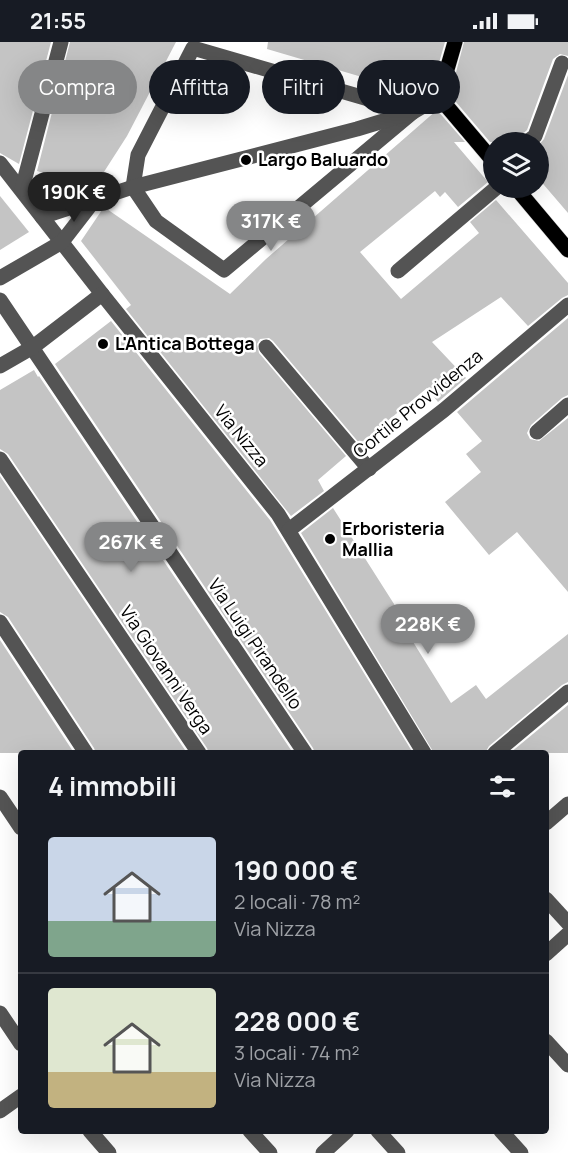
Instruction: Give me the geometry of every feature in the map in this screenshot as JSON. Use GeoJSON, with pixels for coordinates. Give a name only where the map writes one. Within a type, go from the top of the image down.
{"type":"FeatureCollection","features":[{"type":"Feature","properties":{"kind":"main road"},"geometry":{"type":"LineString","coordinates":[[450,60],[455,42]]}},
{"type":"Feature","properties":{"kind":"main road"},"geometry":{"type":"LineString","coordinates":[[453,114],[483,149]]}},
{"type":"Feature","properties":{"kind":"main road"},"geometry":{"type":"LineString","coordinates":[[525,198],[568,248]]}},
{"type":"Feature","properties":{"kind":"street"},"geometry":{"type":"LineString","coordinates":[[22,189],[61,42]]}},
{"type":"Feature","properties":{"kind":"street"},"geometry":{"type":"LineString","coordinates":[[357,96],[193,48],[138,155],[133,187],[156,220],[224,270],[411,114]]}},
{"type":"Feature","properties":{"kind":"street"},"geometry":{"type":"LineString","coordinates":[[536,132],[562,63]]}},
{"type":"Feature","properties":{"kind":"street"},"geometry":{"type":"LineString","coordinates":[[42,216],[133,187],[346,132],[406,114]]}},
{"type":"Feature","properties":{"kind":"street","name":"Via Nizza"},"geometry":{"type":"LineString","coordinates":[[0,164],[290,530],[422,750]]}},
{"type":"Feature","properties":{"kind":"street"},"geometry":{"type":"LineString","coordinates":[[0,278],[62,242],[96,198]]}},
{"type":"Feature","properties":{"kind":"street"},"geometry":{"type":"LineString","coordinates":[[398,271],[484,198]]}},
{"type":"Feature","properties":{"kind":"street"},"geometry":{"type":"LineString","coordinates":[[0,366],[33,346],[102,294]]}},
{"type":"Feature","properties":{"kind":"street","name":"Via Luigi Pirandello"},"geometry":{"type":"LineString","coordinates":[[0,300],[303,750]]}},
{"type":"Feature","properties":{"kind":"street","name":"Cortile Provvidenza"},"geometry":{"type":"LineString","coordinates":[[290,530],[444,410],[568,305]]}},
{"type":"Feature","properties":{"kind":"street"},"geometry":{"type":"LineString","coordinates":[[266,347],[369,469]]}},
{"type":"Feature","properties":{"kind":"street"},"geometry":{"type":"LineString","coordinates":[[537,432],[568,405]]}},
{"type":"Feature","properties":{"kind":"street","name":"Via Giovanni Verga"},"geometry":{"type":"LineString","coordinates":[[0,459],[197,750]]}},
{"type":"Feature","properties":{"kind":"street"},"geometry":{"type":"LineString","coordinates":[[0,622],[84,750]]}},
{"type":"Feature","properties":{"kind":"street"},"geometry":{"type":"LineString","coordinates":[[499,750],[568,692]]}},
{"type":"Feature","properties":{"kind":"street"},"geometry":{"type":"LineString","coordinates":[[0,797],[18,824]]}},
{"type":"Feature","properties":{"kind":"street"},"geometry":{"type":"LineString","coordinates":[[549,820],[568,804]]}},
{"type":"Feature","properties":{"kind":"street"},"geometry":{"type":"LineString","coordinates":[[549,902],[568,923]]}},
{"type":"Feature","properties":{"kind":"street"},"geometry":{"type":"LineString","coordinates":[[549,951],[568,934]]}},
{"type":"Feature","properties":{"kind":"street"},"geometry":{"type":"LineString","coordinates":[[0,1013],[18,1040]]}},
{"type":"Feature","properties":{"kind":"street"},"geometry":{"type":"LineString","coordinates":[[549,1044],[568,1065]]}},
{"type":"Feature","properties":{"kind":"street"},"geometry":{"type":"LineString","coordinates":[[0,1111],[18,1098]]}},
{"type":"Feature","properties":{"kind":"street"},"geometry":{"type":"LineString","coordinates":[[93,1134],[109,1153]]}},
{"type":"Feature","properties":{"kind":"street"},"geometry":{"type":"LineString","coordinates":[[253,1134],[270,1153]]}},
{"type":"Feature","properties":{"kind":"street"},"geometry":{"type":"LineString","coordinates":[[322,1153],[344,1134]]}},
{"type":"Feature","properties":{"kind":"street"},"geometry":{"type":"LineString","coordinates":[[381,1134],[398,1153]]}},
{"type":"Feature","properties":{"kind":"street"},"geometry":{"type":"LineString","coordinates":[[504,1134],[521,1153]]}},
{"type":"Feature","properties":{"kind":"building"},"geometry":{"type":"Polygon","coordinates":[[[0,42],[51,42],[46,60],[18,60],[18,114],[32,114],[19,164],[0,153],[0,42]]]}},
{"type":"Feature","properties":{"kind":"building"},"geometry":{"type":"Polygon","coordinates":[[[70,42],[176,42],[167,60],[149,60],[149,94],[127,136],[93,189],[89,191],[66,180],[37,171],[52,114],[137,114],[137,60],[65,60],[70,42]]]}},
{"type":"Feature","properties":{"kind":"building"},"geometry":{"type":"Polygon","coordinates":[[[268,42],[445,42],[440,60],[357,60],[357,76],[345,72],[345,60],[304,60],[267,49],[268,42]]]}},
{"type":"Feature","properties":{"kind":"building"},"geometry":{"type":"Polygon","coordinates":[[[464,42],[568,42],[568,56],[560,54],[553,59],[525,132],[483,134],[460,107],[459,60],[464,42]]]}},
{"type":"Feature","properties":{"kind":"building"},"geometry":{"type":"Polygon","coordinates":[[[568,75],[568,213],[549,191],[549,132],[547,132],[568,75]]]}},
{"type":"Feature","properties":{"kind":"building"},"geometry":{"type":"Polygon","coordinates":[[[432,114],[440,114],[465,142],[454,142],[483,176],[483,186],[458,207],[445,192],[440,197],[435,191],[360,252],[401,299],[479,233],[470,222],[496,200],[568,283],[568,295],[528,326],[501,297],[432,342],[466,378],[438,402],[427,388],[360,444],[273,341],[269,338],[260,339],[257,344],[259,353],[346,456],[318,480],[324,491],[291,516],[126,309],[131,305],[81,241],[104,207],[230,294],[266,259],[432,114]]]}},
{"type":"Feature","properties":{"kind":"building"},"geometry":{"type":"Polygon","coordinates":[[[0,196],[29,232],[0,250],[0,196]]]}},
{"type":"Feature","properties":{"kind":"building"},"geometry":{"type":"Polygon","coordinates":[[[568,318],[568,395],[531,425],[527,433],[530,439],[539,441],[568,418],[568,592],[517,532],[489,555],[445,502],[481,472],[466,454],[482,441],[457,412],[568,318]]]}},
{"type":"Feature","properties":{"kind":"building"},"geometry":{"type":"Polygon","coordinates":[[[111,321],[270,520],[411,750],[314,750],[55,364],[111,321]]]}},
{"type":"Feature","properties":{"kind":"building"},"geometry":{"type":"Polygon","coordinates":[[[34,370],[39,376],[291,750],[208,750],[8,454],[0,449],[0,390],[34,370]]]}},
{"type":"Feature","properties":{"kind":"building"},"geometry":{"type":"Polygon","coordinates":[[[0,476],[185,750],[95,750],[8,617],[0,612],[0,476]]]}},
{"type":"Feature","properties":{"kind":"building"},"geometry":{"type":"Polygon","coordinates":[[[333,508],[408,626],[405,629],[451,703],[476,685],[486,699],[568,634],[568,682],[487,750],[432,750],[301,533],[333,508]]]}},
{"type":"Feature","properties":{"kind":"building"},"geometry":{"type":"Polygon","coordinates":[[[0,640],[72,750],[18,750],[18,753],[0,753],[0,640]]]}},
{"type":"Feature","properties":{"kind":"building"},"geometry":{"type":"Polygon","coordinates":[[[568,705],[568,753],[549,753],[549,750],[514,750],[568,705]]]}},
{"type":"Feature","properties":{"kind":"place","name":"Largo Baluardo"},"geometry":{"type":"Point","coordinates":[246,160]}},
{"type":"Feature","properties":{"kind":"place","name":"L'Antica Bottega"},"geometry":{"type":"Point","coordinates":[103,344]}},
{"type":"Feature","properties":{"kind":"place","name":"Erboristeria Mallia"},"geometry":{"type":"Point","coordinates":[330,539]}}]}
